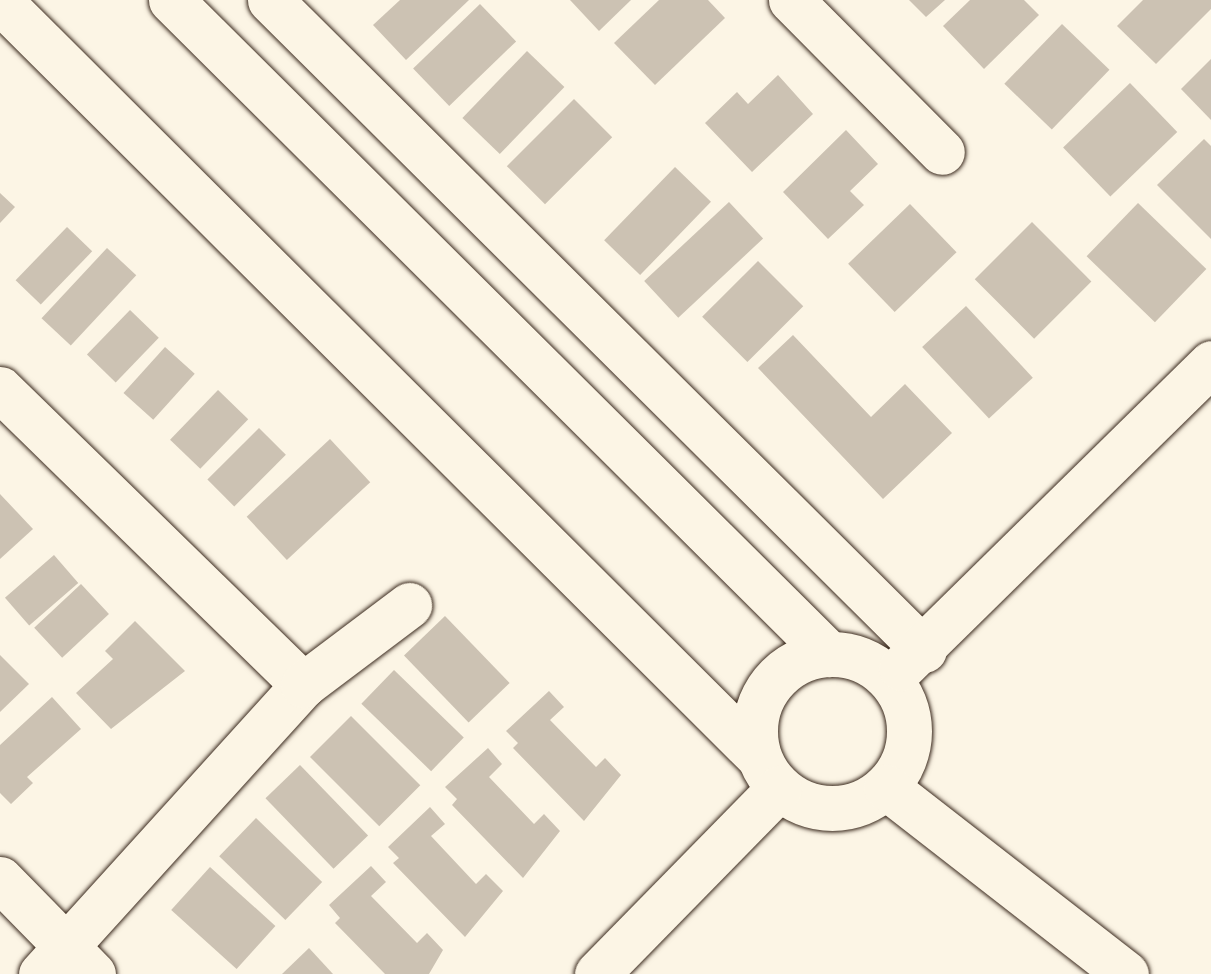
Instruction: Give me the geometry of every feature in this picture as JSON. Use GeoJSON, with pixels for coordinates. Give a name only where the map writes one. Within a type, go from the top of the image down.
{"type":"FeatureCollection","features":[{"type":"Feature","properties":{"kind":"street"},"geometry":{"type":"LineString","coordinates":[[171,0],[829,654]]}},
{"type":"Feature","properties":{"kind":"street"},"geometry":{"type":"LineString","coordinates":[[270,0],[924,650]]}},
{"type":"Feature","properties":{"kind":"street"},"geometry":{"type":"LineString","coordinates":[[792,0],[942,152]]}},
{"type":"Feature","properties":{"kind":"street"},"geometry":{"type":"LineString","coordinates":[[0,2],[769,772],[833,808],[886,787],[909,734],[888,679],[861,660],[829,654],[790,666],[769,687],[756,715],[769,772]]}},
{"type":"Feature","properties":{"kind":"street"},"geometry":{"type":"LineString","coordinates":[[888,679],[924,650],[1211,363]]}},
{"type":"Feature","properties":{"kind":"street"},"geometry":{"type":"LineString","coordinates":[[0,389],[303,685]]}},
{"type":"Feature","properties":{"kind":"street"},"geometry":{"type":"LineString","coordinates":[[0,879],[67,965],[303,685],[409,605]]}},
{"type":"Feature","properties":{"kind":"street"},"geometry":{"type":"LineString","coordinates":[[597,974],[769,772]]}},
{"type":"Feature","properties":{"kind":"street"},"geometry":{"type":"LineString","coordinates":[[886,787],[1126,974]]}},
{"type":"Feature","properties":{"kind":"building"},"geometry":{"type":"Polygon","coordinates":[[[400,0],[469,0],[406,60],[373,25],[400,0]]]}},
{"type":"Feature","properties":{"kind":"building"},"geometry":{"type":"Polygon","coordinates":[[[570,0],[631,0],[599,31],[570,0]]]}},
{"type":"Feature","properties":{"kind":"building"},"geometry":{"type":"Polygon","coordinates":[[[659,0],[708,0],[725,18],[655,85],[614,43],[659,0]]]}},
{"type":"Feature","properties":{"kind":"building"},"geometry":{"type":"Polygon","coordinates":[[[909,0],[945,0],[926,17],[909,0]]]}},
{"type":"Feature","properties":{"kind":"building"},"geometry":{"type":"Polygon","coordinates":[[[970,0],[1024,0],[1039,15],[984,69],[943,26],[970,0]]]}},
{"type":"Feature","properties":{"kind":"building"},"geometry":{"type":"Polygon","coordinates":[[[1143,0],[1211,0],[1211,9],[1156,64],[1117,26],[1143,0]]]}},
{"type":"Feature","properties":{"kind":"building"},"geometry":{"type":"Polygon","coordinates":[[[480,4],[516,41],[449,106],[413,69],[480,4]]]}},
{"type":"Feature","properties":{"kind":"building"},"geometry":{"type":"Polygon","coordinates":[[[1062,24],[1109,70],[1052,130],[1004,84],[1062,24]]]}},
{"type":"Feature","properties":{"kind":"building"},"geometry":{"type":"Polygon","coordinates":[[[527,51],[564,87],[500,154],[462,118],[527,51]]]}},
{"type":"Feature","properties":{"kind":"building"},"geometry":{"type":"Polygon","coordinates":[[[1211,59],[1211,120],[1181,89],[1211,59]]]}},
{"type":"Feature","properties":{"kind":"building"},"geometry":{"type":"Polygon","coordinates":[[[778,75],[813,114],[752,172],[705,123],[737,92],[748,104],[778,75]]]}},
{"type":"Feature","properties":{"kind":"building"},"geometry":{"type":"Polygon","coordinates":[[[1130,83],[1177,132],[1110,197],[1063,148],[1130,83]]]}},
{"type":"Feature","properties":{"kind":"building"},"geometry":{"type":"Polygon","coordinates":[[[574,99],[612,137],[545,204],[507,166],[574,99]]]}},
{"type":"Feature","properties":{"kind":"building"},"geometry":{"type":"Polygon","coordinates":[[[846,130],[878,164],[850,191],[864,205],[828,239],[783,192],[846,130]]]}},
{"type":"Feature","properties":{"kind":"building"},"geometry":{"type":"Polygon","coordinates":[[[1204,139],[1211,146],[1211,239],[1157,185],[1204,139]]]}},
{"type":"Feature","properties":{"kind":"building"},"geometry":{"type":"Polygon","coordinates":[[[675,167],[711,202],[640,275],[604,240],[675,167]]]}},
{"type":"Feature","properties":{"kind":"building"},"geometry":{"type":"Polygon","coordinates":[[[0,193],[15,207],[0,223],[0,193]]]}},
{"type":"Feature","properties":{"kind":"building"},"geometry":{"type":"Polygon","coordinates":[[[729,202],[763,239],[678,318],[644,281],[729,202]]]}},
{"type":"Feature","properties":{"kind":"building"},"geometry":{"type":"Polygon","coordinates":[[[1138,203],[1206,269],[1155,322],[1087,256],[1138,203]]]}},
{"type":"Feature","properties":{"kind":"building"},"geometry":{"type":"Polygon","coordinates":[[[910,204],[957,252],[895,312],[848,264],[910,204]]]}},
{"type":"Feature","properties":{"kind":"building"},"geometry":{"type":"Polygon","coordinates":[[[1032,222],[1091,281],[1034,339],[975,279],[1032,222]]]}},
{"type":"Feature","properties":{"kind":"building"},"geometry":{"type":"Polygon","coordinates":[[[67,227],[92,251],[41,305],[16,280],[67,227]]]}},
{"type":"Feature","properties":{"kind":"building"},"geometry":{"type":"Polygon","coordinates":[[[107,248],[136,275],[71,345],[42,318],[107,248]]]}},
{"type":"Feature","properties":{"kind":"building"},"geometry":{"type":"Polygon","coordinates":[[[758,261],[803,306],[747,362],[702,317],[758,261]]]}},
{"type":"Feature","properties":{"kind":"building"},"geometry":{"type":"Polygon","coordinates":[[[966,306],[1033,378],[989,419],[922,347],[966,306]]]}},
{"type":"Feature","properties":{"kind":"building"},"geometry":{"type":"Polygon","coordinates":[[[130,310],[159,338],[116,382],[87,355],[130,310]]]}},
{"type":"Feature","properties":{"kind":"building"},"geometry":{"type":"Polygon","coordinates":[[[793,335],[871,417],[905,384],[952,433],[883,499],[758,368],[793,335]]]}},
{"type":"Feature","properties":{"kind":"building"},"geometry":{"type":"Polygon","coordinates":[[[165,347],[195,374],[153,420],[124,393],[165,347]]]}},
{"type":"Feature","properties":{"kind":"building"},"geometry":{"type":"Polygon","coordinates":[[[218,390],[248,419],[200,469],[170,440],[218,390]]]}},
{"type":"Feature","properties":{"kind":"building"},"geometry":{"type":"Polygon","coordinates":[[[259,428],[286,455],[234,506],[207,480],[259,428]]]}},
{"type":"Feature","properties":{"kind":"building"},"geometry":{"type":"Polygon","coordinates":[[[330,439],[370,482],[287,560],[247,517],[330,439]]]}},
{"type":"Feature","properties":{"kind":"building"},"geometry":{"type":"Polygon","coordinates":[[[0,494],[33,529],[0,559],[0,494]]]}},
{"type":"Feature","properties":{"kind":"building"},"geometry":{"type":"Polygon","coordinates":[[[54,555],[78,583],[29,626],[5,598],[54,555]]]}},
{"type":"Feature","properties":{"kind":"building"},"geometry":{"type":"Polygon","coordinates":[[[81,584],[109,614],[62,658],[34,628],[81,584]]]}},
{"type":"Feature","properties":{"kind":"building"},"geometry":{"type":"Polygon","coordinates":[[[445,616],[510,683],[469,722],[404,656],[445,616]]]}},
{"type":"Feature","properties":{"kind":"building"},"geometry":{"type":"Polygon","coordinates":[[[135,621],[185,671],[111,729],[76,693],[113,659],[105,651],[135,621]]]}},
{"type":"Feature","properties":{"kind":"building"},"geometry":{"type":"Polygon","coordinates":[[[0,655],[29,684],[0,712],[0,655]]]}},
{"type":"Feature","properties":{"kind":"building"},"geometry":{"type":"Polygon","coordinates":[[[394,670],[464,737],[431,771],[361,704],[394,670]]]}},
{"type":"Feature","properties":{"kind":"building"},"geometry":{"type":"Polygon","coordinates":[[[549,691],[564,707],[550,720],[596,767],[605,758],[621,775],[584,821],[513,748],[518,743],[506,731],[549,691]]]}},
{"type":"Feature","properties":{"kind":"building"},"geometry":{"type":"Polygon","coordinates":[[[52,697],[81,729],[27,777],[33,783],[11,804],[0,793],[0,745],[52,697]]]}},
{"type":"Feature","properties":{"kind":"building"},"geometry":{"type":"Polygon","coordinates":[[[351,716],[420,785],[379,826],[310,757],[351,716]]]}},
{"type":"Feature","properties":{"kind":"building"},"geometry":{"type":"Polygon","coordinates":[[[488,748],[502,764],[489,777],[534,824],[544,814],[560,831],[523,878],[452,805],[457,799],[445,787],[488,748]]]}},
{"type":"Feature","properties":{"kind":"building"},"geometry":{"type":"Polygon","coordinates":[[[300,765],[368,835],[334,869],[265,798],[300,765]]]}},
{"type":"Feature","properties":{"kind":"building"},"geometry":{"type":"Polygon","coordinates":[[[430,807],[445,824],[431,836],[476,884],[486,874],[503,891],[465,937],[393,863],[399,858],[388,847],[430,807]]]}},
{"type":"Feature","properties":{"kind":"building"},"geometry":{"type":"Polygon","coordinates":[[[256,818],[322,882],[285,920],[219,856],[256,818]]]}},
{"type":"Feature","properties":{"kind":"building"},"geometry":{"type":"Polygon","coordinates":[[[371,866],[386,882],[371,896],[417,943],[427,933],[443,950],[429,974],[385,974],[335,923],[340,918],[329,905],[371,866]]]}},
{"type":"Feature","properties":{"kind":"building"},"geometry":{"type":"Polygon","coordinates":[[[210,867],[275,926],[237,969],[171,910],[210,867]]]}},
{"type":"Feature","properties":{"kind":"building"},"geometry":{"type":"Polygon","coordinates":[[[309,948],[333,974],[282,974],[309,948]]]}}]}
